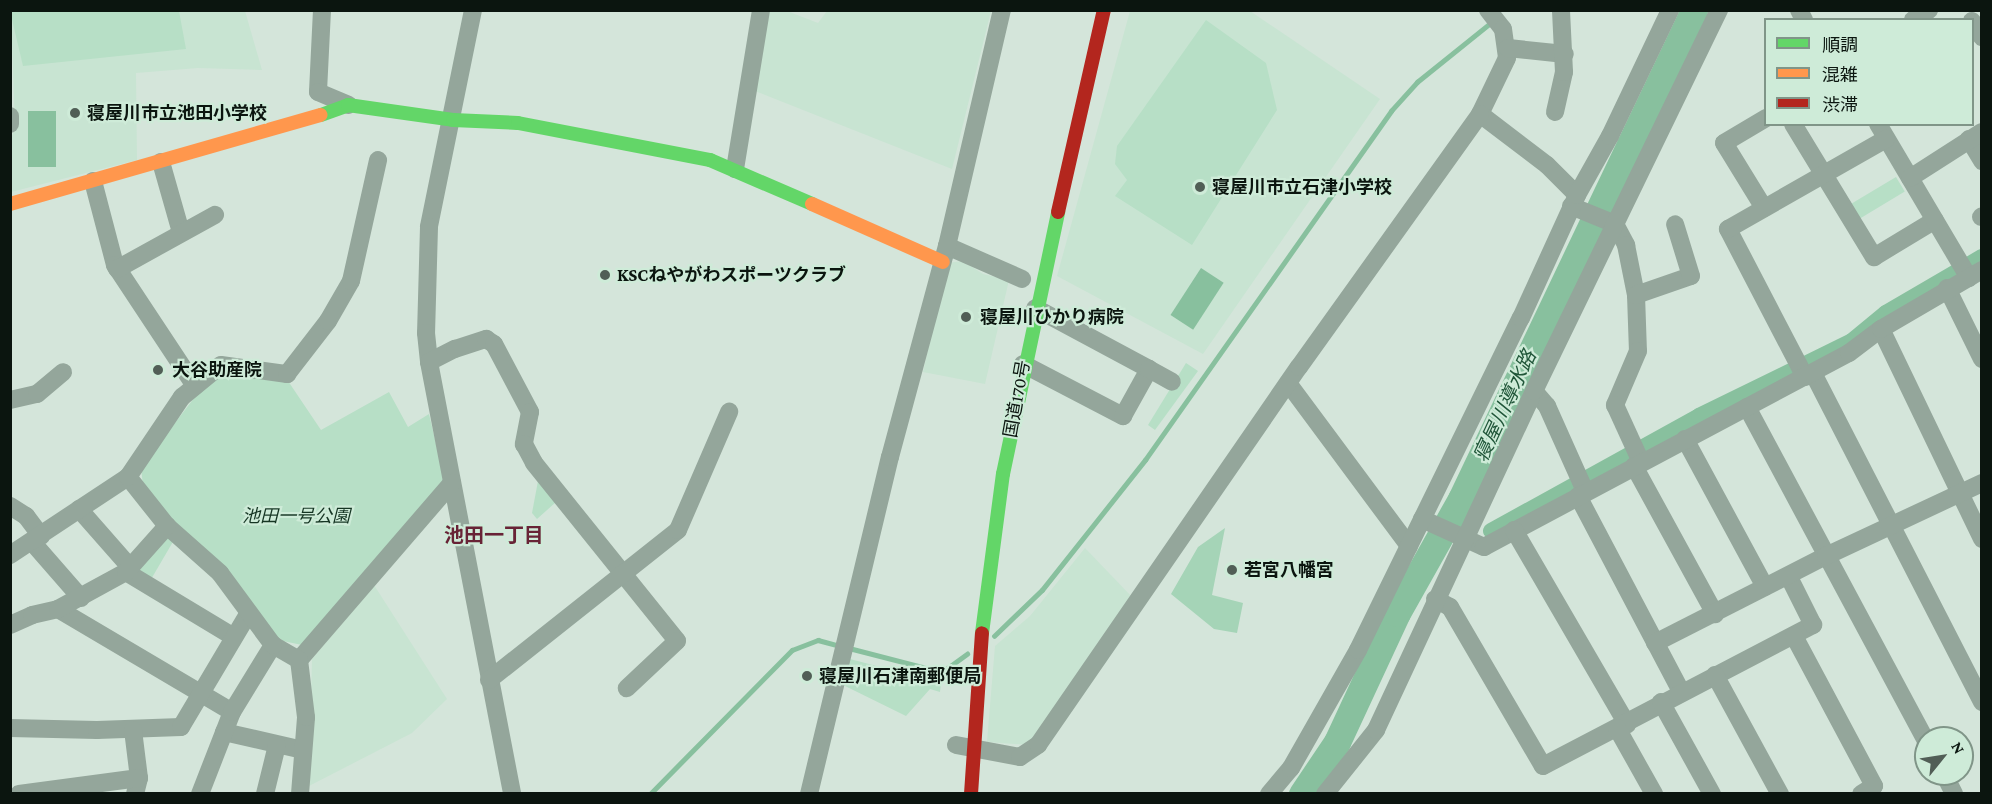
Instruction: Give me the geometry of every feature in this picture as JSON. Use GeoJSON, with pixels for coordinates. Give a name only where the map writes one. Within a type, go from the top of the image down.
{"type":"FeatureCollection","features":[{"type":"Feature","properties":{"kind":"main road","name":"国道170号"},"geometry":{"type":"LineString","coordinates":[[971,794],[982,627],[1023,364],[1104,10]]}},
{"type":"Feature","properties":{"kind":"main road"},"geometry":{"type":"LineString","coordinates":[[10,204],[284,128],[348,105],[453,120],[518,123],[710,160],[945,254]]}},
{"type":"Feature","properties":{"kind":"main road"},"geometry":{"type":"LineString","coordinates":[[955,764],[956,740]]}},
{"type":"Feature","properties":{"kind":"street"},"geometry":{"type":"LineString","coordinates":[[322,10],[318,92],[348,105]]}},
{"type":"Feature","properties":{"kind":"street"},"geometry":{"type":"LineString","coordinates":[[473,10],[453,120],[429,227],[429,362],[512,794]]}},
{"type":"Feature","properties":{"kind":"street"},"geometry":{"type":"LineString","coordinates":[[735,169],[761,10]]}},
{"type":"Feature","properties":{"kind":"street"},"geometry":{"type":"LineString","coordinates":[[808,794],[890,457],[945,254],[1002,10]]}},
{"type":"Feature","properties":{"kind":"street"},"geometry":{"type":"LineString","coordinates":[[1555,112],[1565,54],[1560,10]]}},
{"type":"Feature","properties":{"kind":"street"},"geometry":{"type":"LineString","coordinates":[[1269,794],[1291,768],[1353,660],[1424,520],[1670,10]]}},
{"type":"Feature","properties":{"kind":"street"},"geometry":{"type":"LineString","coordinates":[[1325,794],[1376,730],[1462,539],[1534,392],[1612,223],[1719,10]]}},
{"type":"Feature","properties":{"kind":"street"},"geometry":{"type":"LineString","coordinates":[[1916,18],[1929,10]]}},
{"type":"Feature","properties":{"kind":"street"},"geometry":{"type":"LineString","coordinates":[[956,740],[975,748],[1020,757],[1038,745],[1288,383],[1480,114],[1501,77],[1508,48],[1493,17]]}},
{"type":"Feature","properties":{"kind":"street"},"geometry":{"type":"LineString","coordinates":[[1974,23],[1982,37]]}},
{"type":"Feature","properties":{"kind":"street"},"geometry":{"type":"LineString","coordinates":[[1508,48],[1565,54]]}},
{"type":"Feature","properties":{"kind":"street"},"geometry":{"type":"LineString","coordinates":[[1480,114],[1547,165],[1575,203],[1612,223],[1626,245],[1636,295],[1638,351],[1615,405],[1637,458],[1715,614]]}},
{"type":"Feature","properties":{"kind":"street"},"geometry":{"type":"LineString","coordinates":[[10,116],[10,124]]}},
{"type":"Feature","properties":{"kind":"street"},"geometry":{"type":"LineString","coordinates":[[1764,119],[1724,143],[1764,208]]}},
{"type":"Feature","properties":{"kind":"street"},"geometry":{"type":"LineString","coordinates":[[1794,126],[1874,257],[1935,220]]}},
{"type":"Feature","properties":{"kind":"street"},"geometry":{"type":"LineString","coordinates":[[1424,520],[1484,547],[1581,487],[1637,458],[1685,439],[1747,407],[1804,371],[1849,353],[1881,329],[1947,288],[1975,274],[1960,262],[1882,132],[1822,175],[1728,229],[1804,371],[1890,525],[1982,702]]}},
{"type":"Feature","properties":{"kind":"street"},"geometry":{"type":"LineString","coordinates":[[1910,178],[1975,135],[1982,161]]}},
{"type":"Feature","properties":{"kind":"street"},"geometry":{"type":"LineString","coordinates":[[10,555],[37,540],[128,477],[182,397],[221,364],[287,374],[328,321],[351,281],[378,160]]}},
{"type":"Feature","properties":{"kind":"street"},"geometry":{"type":"LineString","coordinates":[[161,162],[181,232]]}},
{"type":"Feature","properties":{"kind":"street"},"geometry":{"type":"LineString","coordinates":[[93,181],[117,269],[195,386]]}},
{"type":"Feature","properties":{"kind":"street"},"geometry":{"type":"LineString","coordinates":[[117,269],[215,215]]}},
{"type":"Feature","properties":{"kind":"street"},"geometry":{"type":"LineString","coordinates":[[1636,295],[1691,276],[1676,224]]}},
{"type":"Feature","properties":{"kind":"street"},"geometry":{"type":"LineString","coordinates":[[945,254],[1022,279]]}},
{"type":"Feature","properties":{"kind":"street"},"geometry":{"type":"LineString","coordinates":[[1947,288],[1982,359]]}},
{"type":"Feature","properties":{"kind":"street"},"geometry":{"type":"LineString","coordinates":[[1035,308],[1173,382]]}},
{"type":"Feature","properties":{"kind":"street"},"geometry":{"type":"LineString","coordinates":[[1881,329],[1982,539]]}},
{"type":"Feature","properties":{"kind":"street"},"geometry":{"type":"LineString","coordinates":[[429,362],[455,349],[486,339],[494,344],[530,412],[524,444],[534,463],[677,641],[627,688]]}},
{"type":"Feature","properties":{"kind":"street"},"geometry":{"type":"LineString","coordinates":[[1023,364],[1124,416],[1149,369]]}},
{"type":"Feature","properties":{"kind":"street"},"geometry":{"type":"LineString","coordinates":[[10,400],[37,394],[63,372]]}},
{"type":"Feature","properties":{"kind":"street"},"geometry":{"type":"LineString","coordinates":[[1288,383],[1409,546]]}},
{"type":"Feature","properties":{"kind":"street"},"geometry":{"type":"LineString","coordinates":[[1534,392],[1547,406],[1581,487],[1655,644],[1681,691]]}},
{"type":"Feature","properties":{"kind":"street"},"geometry":{"type":"LineString","coordinates":[[1747,407],[1918,726]]}},
{"type":"Feature","properties":{"kind":"street"},"geometry":{"type":"LineString","coordinates":[[489,680],[678,530],[729,412]]}},
{"type":"Feature","properties":{"kind":"street"},"geometry":{"type":"LineString","coordinates":[[1685,439],[1765,587]]}},
{"type":"Feature","properties":{"kind":"street"},"geometry":{"type":"LineString","coordinates":[[128,477],[167,526],[220,573],[273,645],[299,660]]}},
{"type":"Feature","properties":{"kind":"street"},"geometry":{"type":"LineString","coordinates":[[300,794],[306,717],[299,660],[452,483]]}},
{"type":"Feature","properties":{"kind":"street"},"geometry":{"type":"LineString","coordinates":[[1655,644],[1826,556],[1982,483]]}},
{"type":"Feature","properties":{"kind":"street"},"geometry":{"type":"LineString","coordinates":[[10,506],[26,516],[37,540],[81,598]]}},
{"type":"Feature","properties":{"kind":"street"},"geometry":{"type":"LineString","coordinates":[[79,509],[128,570],[232,636]]}},
{"type":"Feature","properties":{"kind":"street"},"geometry":{"type":"LineString","coordinates":[[10,625],[58,609],[128,570],[167,526]]}},
{"type":"Feature","properties":{"kind":"street"},"geometry":{"type":"LineString","coordinates":[[1514,530],[1622,726],[1654,794]]}},
{"type":"Feature","properties":{"kind":"street"},"geometry":{"type":"LineString","coordinates":[[1435,599],[1450,607],[1544,766],[1622,726],[1681,691],[1813,625],[1789,577]]}},
{"type":"Feature","properties":{"kind":"street"},"geometry":{"type":"LineString","coordinates":[[58,609],[232,712]]}},
{"type":"Feature","properties":{"kind":"street"},"geometry":{"type":"LineString","coordinates":[[10,728],[133,730],[181,727],[232,636],[248,614]]}},
{"type":"Feature","properties":{"kind":"street"},"geometry":{"type":"LineString","coordinates":[[1794,636],[1874,786],[1861,794]]}},
{"type":"Feature","properties":{"kind":"street"},"geometry":{"type":"LineString","coordinates":[[200,794],[232,712],[273,645]]}},
{"type":"Feature","properties":{"kind":"street"},"geometry":{"type":"LineString","coordinates":[[1715,675],[1780,794]]}},
{"type":"Feature","properties":{"kind":"street"},"geometry":{"type":"LineString","coordinates":[[1661,702],[1712,794]]}},
{"type":"Feature","properties":{"kind":"street"},"geometry":{"type":"LineString","coordinates":[[19,794],[137,786],[133,730]]}},
{"type":"Feature","properties":{"kind":"street"},"geometry":{"type":"LineString","coordinates":[[224,732],[303,750]]}},
{"type":"Feature","properties":{"kind":"street"},"geometry":{"type":"LineString","coordinates":[[265,794],[277,745]]}},
{"type":"Feature","properties":{"kind":"shaded area","name":"寝屋川市立池田小学校"},"geometry":{"type":"Polygon","coordinates":[[[11,11],[245,11],[262,70],[198,68],[136,73],[137,160],[11,192],[11,139],[15,127],[11,11]]]}},
{"type":"Feature","properties":{"kind":"shaded area"},"geometry":{"type":"Polygon","coordinates":[[[769,11],[787,11],[818,23],[827,11],[991,11],[952,169],[755,91],[769,11]]]}},
{"type":"Feature","properties":{"kind":"shaded area","name":"寝屋川市立石津小学校"},"geometry":{"type":"Polygon","coordinates":[[[1130,11],[1250,11],[1380,99],[1203,354],[1057,276],[1130,11]]]}},
{"type":"Feature","properties":{"kind":"shaded area"},"geometry":{"type":"Polygon","coordinates":[[[28,111],[56,111],[56,167],[28,167],[28,111]]]}},
{"type":"Feature","properties":{"kind":"shaded area"},"geometry":{"type":"Polygon","coordinates":[[[963,261],[983,274],[1009,280],[985,384],[923,372],[947,263],[963,261]]]}},
{"type":"Feature","properties":{"kind":"shaded area"},"geometry":{"type":"Polygon","coordinates":[[[1201,268],[1224,283],[1193,330],[1171,315],[1201,268]]]}},
{"type":"Feature","properties":{"kind":"shaded area"},"geometry":{"type":"Polygon","coordinates":[[[1225,528],[1212,595],[1243,603],[1237,633],[1214,629],[1171,594],[1198,547],[1225,528]]]}},
{"type":"Feature","properties":{"kind":"shaded area"},"geometry":{"type":"Polygon","coordinates":[[[1085,548],[1133,598],[1029,745],[987,742],[995,646],[1030,616],[1085,548]]]}},
{"type":"Feature","properties":{"kind":"shaded area"},"geometry":{"type":"Polygon","coordinates":[[[374,585],[447,699],[412,733],[309,786],[312,659],[374,585]]]}},
{"type":"Feature","properties":{"kind":"green space"},"geometry":{"type":"Polygon","coordinates":[[[10,11],[179,11],[186,49],[23,66],[10,11]]]}},
{"type":"Feature","properties":{"kind":"green space"},"geometry":{"type":"Polygon","coordinates":[[[1206,20],[1266,63],[1277,110],[1192,245],[1115,196],[1127,180],[1115,164],[1117,146],[1206,20]]]}},
{"type":"Feature","properties":{"kind":"green space"},"geometry":{"type":"Polygon","coordinates":[[[1896,177],[1905,192],[1855,221],[1846,207],[1896,177]]]}},
{"type":"Feature","properties":{"kind":"green space"},"geometry":{"type":"Polygon","coordinates":[[[1186,363],[1198,371],[1155,430],[1148,425],[1186,363]]]}},
{"type":"Feature","properties":{"kind":"green space","name":"池田一号公園"},"geometry":{"type":"Polygon","coordinates":[[[225,370],[286,378],[321,430],[389,392],[408,427],[429,414],[445,482],[302,645],[283,641],[270,631],[143,486],[141,467],[208,380],[225,370]]]}},
{"type":"Feature","properties":{"kind":"green space"},"geometry":{"type":"Polygon","coordinates":[[[538,481],[556,502],[537,519],[532,513],[538,481]]]}},
{"type":"Feature","properties":{"kind":"green space"},"geometry":{"type":"Polygon","coordinates":[[[164,537],[174,540],[150,581],[134,572],[164,537]]]}},
{"type":"Feature","properties":{"kind":"green space"},"geometry":{"type":"Polygon","coordinates":[[[850,659],[941,683],[940,692],[930,689],[906,716],[843,685],[850,659]]]}},
{"type":"Feature","properties":{"kind":"waterway","name":"寝屋川導水路"},"geometry":{"type":"LineString","coordinates":[[1302,794],[1337,742],[1397,613],[1461,499],[1694,10]]}},
{"type":"Feature","properties":{"kind":"waterway"},"geometry":{"type":"LineString","coordinates":[[994,636],[1042,590],[1145,460],[1391,111],[1417,82],[1493,21]]}},
{"type":"Feature","properties":{"kind":"waterway"},"geometry":{"type":"LineString","coordinates":[[1491,531],[1699,416],[1852,341],[1886,313],[1982,257]]}},
{"type":"Feature","properties":{"kind":"waterway"},"geometry":{"type":"LineString","coordinates":[[650,794],[792,650],[818,640],[841,646]]}},
{"type":"Feature","properties":{"kind":"waterway"},"geometry":{"type":"LineString","coordinates":[[849,648],[942,672],[967,654]]}},
{"type":"Feature","properties":{"kind":"traffic: fast"},"geometry":{"type":"LineString","coordinates":[[321,115],[348,105],[453,120],[518,123],[710,160],[812,204]]}},
{"type":"Feature","properties":{"kind":"traffic: fast"},"geometry":{"type":"LineString","coordinates":[[982,633],[1003,474],[1058,212]]}},
{"type":"Feature","properties":{"kind":"traffic: slow"},"geometry":{"type":"LineString","coordinates":[[10,204],[321,115]]}},
{"type":"Feature","properties":{"kind":"traffic: slow"},"geometry":{"type":"LineString","coordinates":[[812,204],[943,262]]}},
{"type":"Feature","properties":{"kind":"traffic: jam"},"geometry":{"type":"LineString","coordinates":[[1058,212],[1104,10]]}},
{"type":"Feature","properties":{"kind":"traffic: jam"},"geometry":{"type":"LineString","coordinates":[[971,794],[982,633]]}},
{"type":"Feature","properties":{"kind":"place","name":"寝屋川市立池田小学校"},"geometry":{"type":"Point","coordinates":[75,113]}},
{"type":"Feature","properties":{"kind":"place","name":"寝屋川市立石津小学校"},"geometry":{"type":"Point","coordinates":[1200,187]}},
{"type":"Feature","properties":{"kind":"place","name":"KSCねやがわスポーツクラブ"},"geometry":{"type":"Point","coordinates":[605,275]}},
{"type":"Feature","properties":{"kind":"place","name":"寝屋川ひかり病院"},"geometry":{"type":"Point","coordinates":[966,317]}},
{"type":"Feature","properties":{"kind":"place","name":"大谷助産院"},"geometry":{"type":"Point","coordinates":[158,370]}},
{"type":"Feature","properties":{"kind":"place","name":"若宮八幡宮"},"geometry":{"type":"Point","coordinates":[1232,570]}},
{"type":"Feature","properties":{"kind":"place","name":"寝屋川石津南郵便局"},"geometry":{"type":"Point","coordinates":[807,676]}},
{"type":"Feature","properties":{"kind":"district","name":"池田一丁目"},"geometry":{"type":"Point","coordinates":[494,535]}}]}
